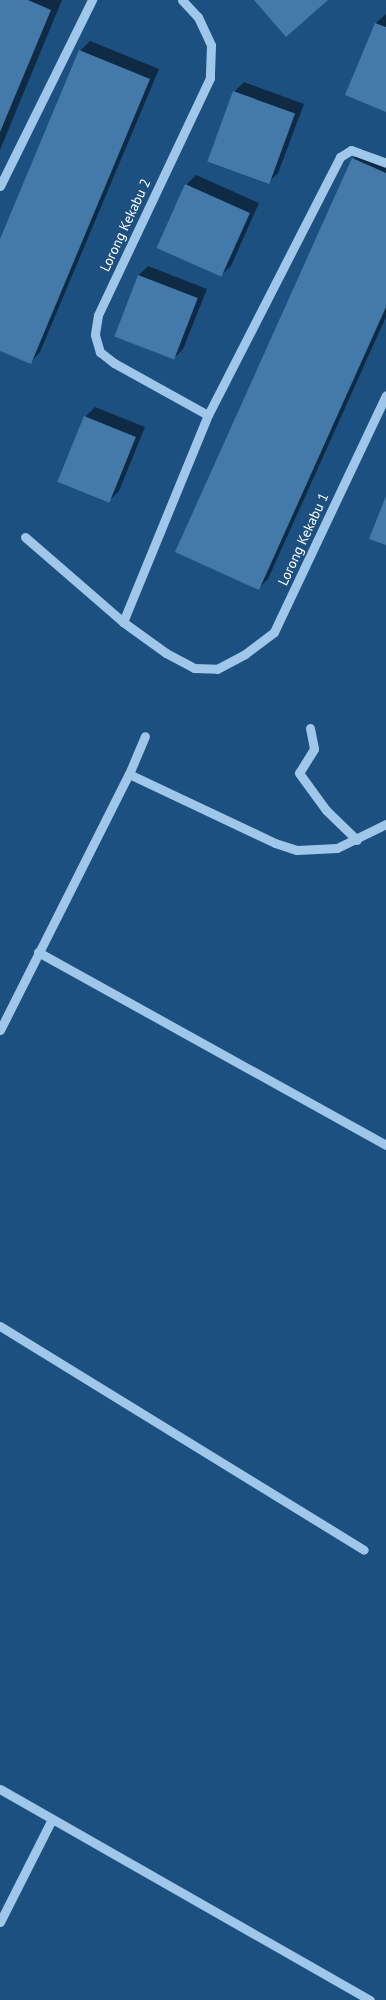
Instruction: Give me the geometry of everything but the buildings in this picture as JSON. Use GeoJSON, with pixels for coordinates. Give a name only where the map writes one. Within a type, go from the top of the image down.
{"type":"FeatureCollection","features":[{"type":"Feature","properties":{"kind":"street"},"geometry":{"type":"LineString","coordinates":[[0,186],[92,0]]}},
{"type":"Feature","properties":{"kind":"street","name":"Lorong Kekabu 2"},"geometry":{"type":"LineString","coordinates":[[182,0],[198,17],[211,45],[210,78],[98,315],[95,335],[100,352],[114,363],[208,415]]}},
{"type":"Feature","properties":{"kind":"street"},"geometry":{"type":"LineString","coordinates":[[25,536],[123,622],[208,415],[340,157],[350,150],[386,163]]}},
{"type":"Feature","properties":{"kind":"street","name":"Lorong Kekabu 1"},"geometry":{"type":"LineString","coordinates":[[123,622],[194,668],[217,669],[245,654],[274,632],[386,395]]}},
{"type":"Feature","properties":{"kind":"street"},"geometry":{"type":"LineString","coordinates":[[310,728],[314,749],[299,773],[326,810],[357,840]]}},
{"type":"Feature","properties":{"kind":"street"},"geometry":{"type":"LineString","coordinates":[[0,1030],[129,774],[145,736]]}},
{"type":"Feature","properties":{"kind":"street"},"geometry":{"type":"LineString","coordinates":[[129,774],[275,844],[318,851],[357,840],[386,824]]}},
{"type":"Feature","properties":{"kind":"street"},"geometry":{"type":"LineString","coordinates":[[38,952],[386,1145]]}},
{"type":"Feature","properties":{"kind":"street"},"geometry":{"type":"LineString","coordinates":[[0,1326],[364,1550]]}},
{"type":"Feature","properties":{"kind":"street"},"geometry":{"type":"LineString","coordinates":[[0,1789],[370,2000]]}},
{"type":"Feature","properties":{"kind":"street"},"geometry":{"type":"LineString","coordinates":[[0,1922],[52,1819]]}}]}
